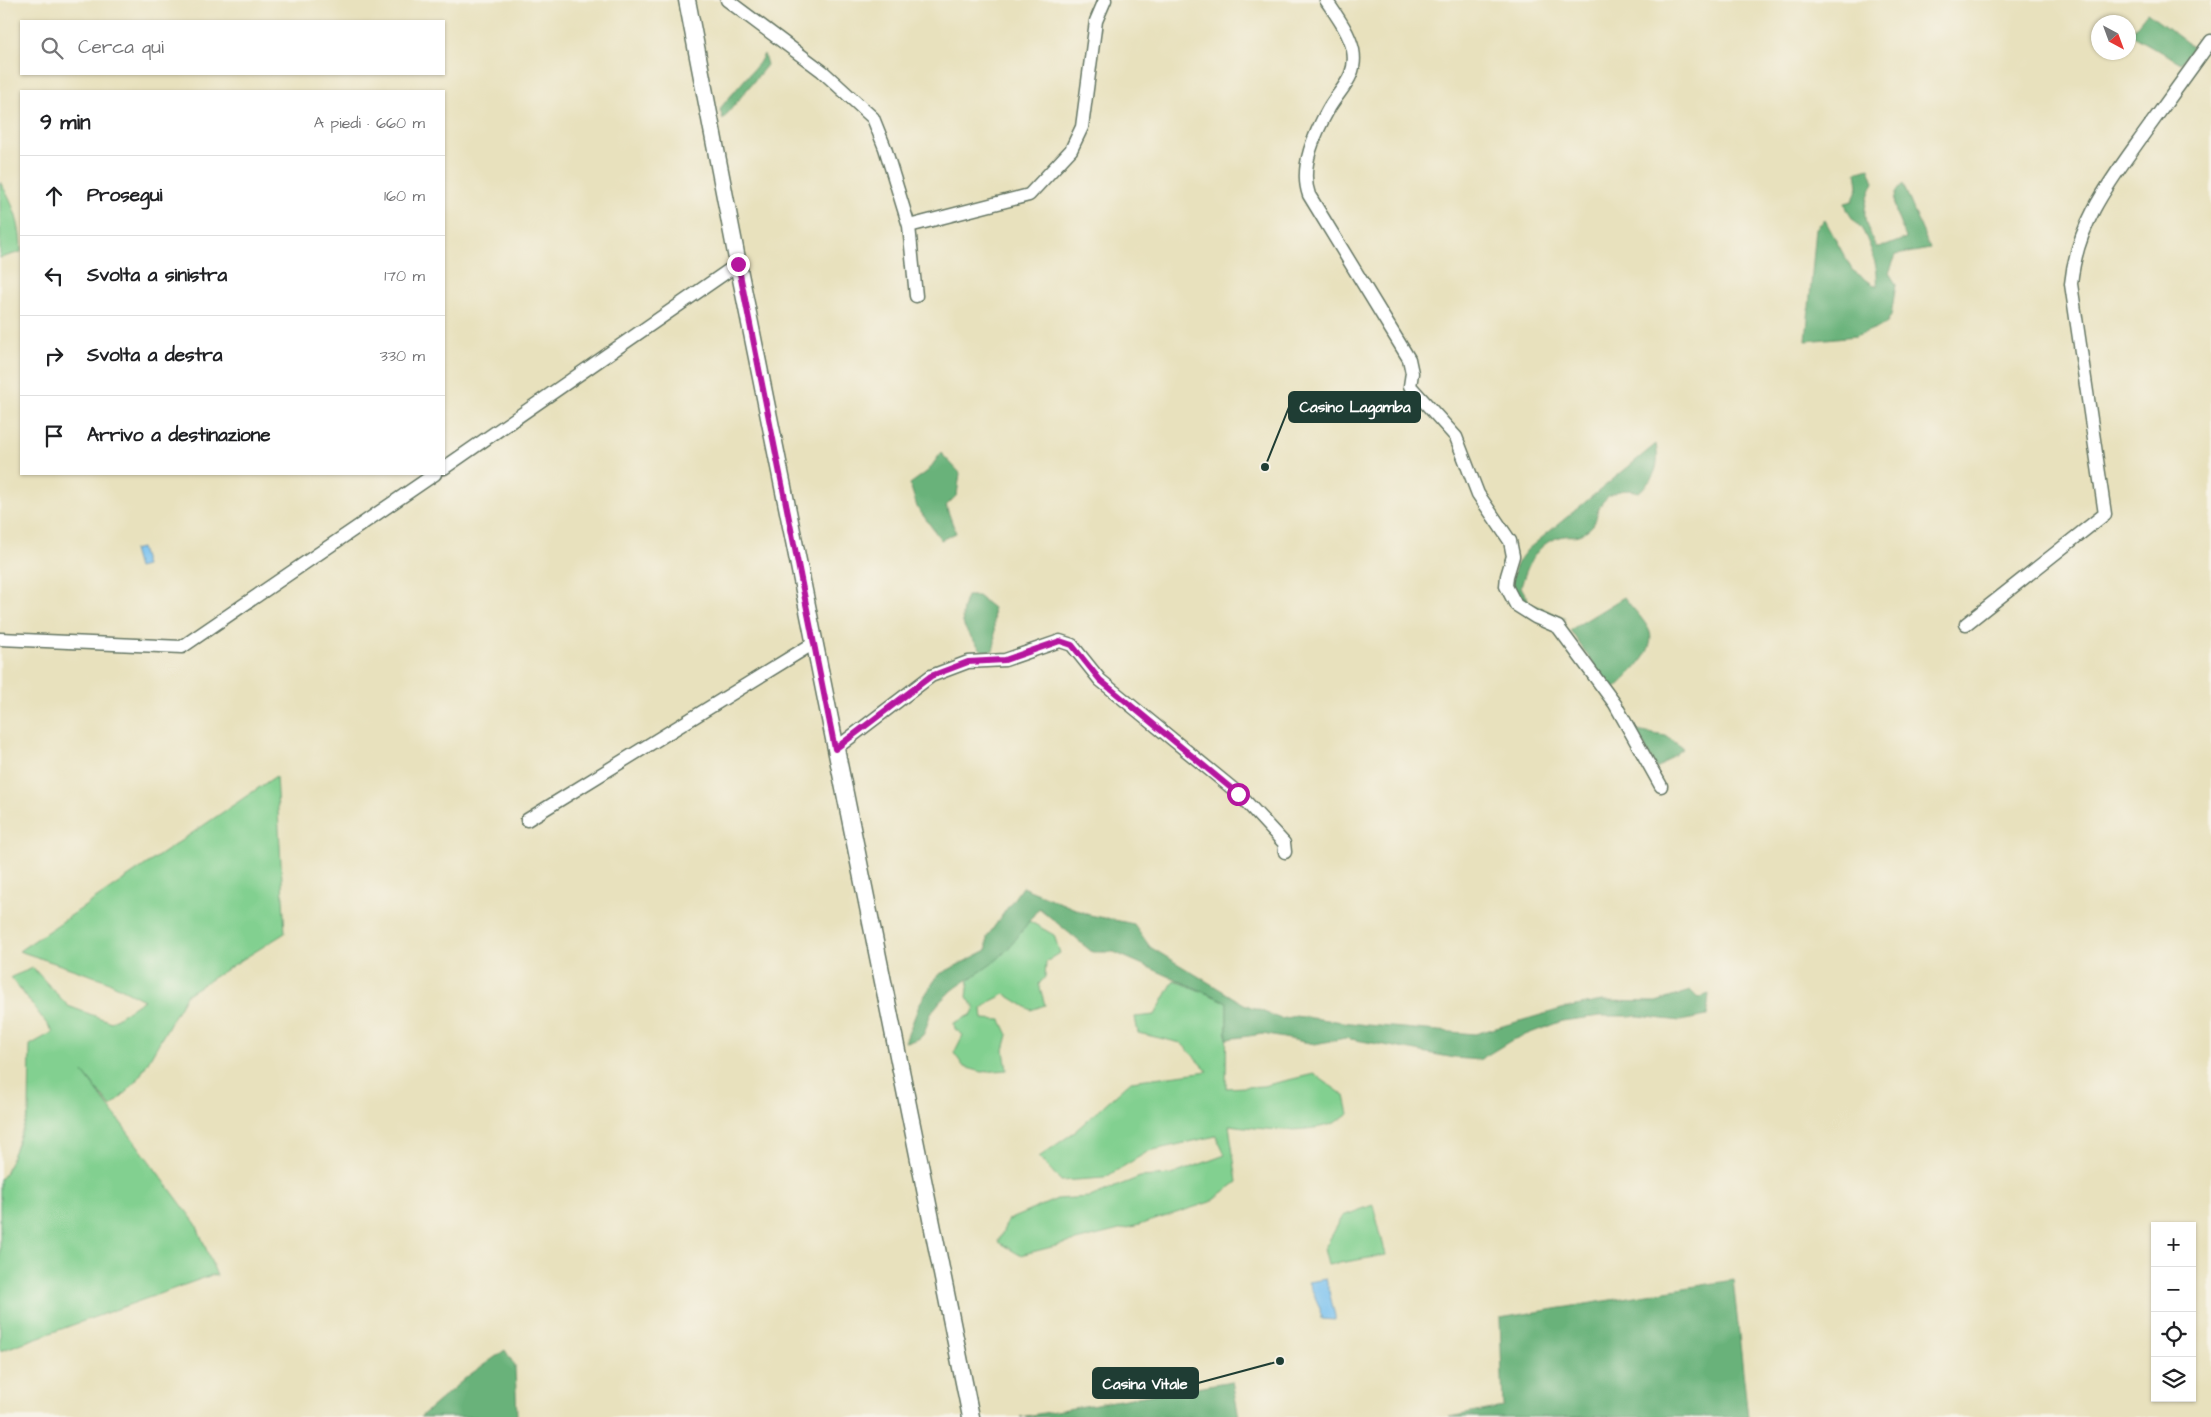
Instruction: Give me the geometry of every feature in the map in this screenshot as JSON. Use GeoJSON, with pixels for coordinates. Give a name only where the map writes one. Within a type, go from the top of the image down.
{"type":"FeatureCollection","features":[{"type":"Feature","properties":{"kind":"main road"},"geometry":{"type":"LineString","coordinates":[[687,0],[835,749],[971,1417]]}},
{"type":"Feature","properties":{"kind":"street"},"geometry":{"type":"LineString","coordinates":[[727,0],[822,71],[873,118],[885,148],[910,226],[916,296]]}},
{"type":"Feature","properties":{"kind":"street"},"geometry":{"type":"LineString","coordinates":[[910,226],[1029,195],[1071,150],[1082,127],[1096,21],[1105,0]]}},
{"type":"Feature","properties":{"kind":"street"},"geometry":{"type":"LineString","coordinates":[[1326,0],[1348,34],[1353,51],[1353,71],[1330,107],[1313,142],[1305,182],[1309,195],[1409,358],[1412,373],[1410,386],[1456,437],[1478,494],[1510,541],[1513,556],[1506,586],[1516,605],[1535,617],[1558,627],[1614,704],[1662,786]]}},
{"type":"Feature","properties":{"kind":"street"},"geometry":{"type":"LineString","coordinates":[[1966,624],[2105,514],[2071,284],[2074,259],[2082,233],[2109,182],[2211,41]]}},
{"type":"Feature","properties":{"kind":"street"},"geometry":{"type":"LineString","coordinates":[[445,467],[738,264]]}},
{"type":"Feature","properties":{"kind":"street"},"geometry":{"type":"LineString","coordinates":[[0,639],[182,647],[435,475]]}},
{"type":"Feature","properties":{"kind":"street"},"geometry":{"type":"LineString","coordinates":[[835,749],[931,676],[968,662],[1005,660],[1060,641],[1072,645],[1100,680],[1238,794],[1284,843],[1285,852]]}},
{"type":"Feature","properties":{"kind":"street"},"geometry":{"type":"LineString","coordinates":[[527,820],[814,643]]}},
{"type":"Feature","properties":{"kind":"green space"},"geometry":{"type":"Polygon","coordinates":[[[2147,13],[2193,47],[2181,63],[2136,37],[2136,27],[2147,13]]]}},
{"type":"Feature","properties":{"kind":"green space"},"geometry":{"type":"Polygon","coordinates":[[[764,54],[767,65],[723,119],[720,110],[722,106],[759,63],[764,54]]]}},
{"type":"Feature","properties":{"kind":"green space"},"geometry":{"type":"Polygon","coordinates":[[[1869,168],[1874,182],[1867,200],[1865,214],[1868,229],[1876,247],[1886,246],[1906,238],[1894,203],[1895,196],[1903,184],[1930,249],[1896,255],[1889,273],[1896,284],[1891,315],[1886,324],[1856,336],[1806,341],[1816,228],[1825,220],[1852,270],[1877,287],[1876,266],[1870,246],[1864,233],[1851,217],[1845,203],[1853,201],[1858,186],[1856,172],[1869,168]]]}},
{"type":"Feature","properties":{"kind":"green space"},"geometry":{"type":"Polygon","coordinates":[[[0,182],[16,215],[20,233],[20,252],[0,258],[0,182]]]}},
{"type":"Feature","properties":{"kind":"green space"},"geometry":{"type":"Polygon","coordinates":[[[1656,444],[1657,465],[1655,471],[1649,482],[1639,492],[1627,490],[1610,495],[1601,504],[1591,527],[1578,535],[1564,536],[1551,540],[1538,550],[1526,571],[1521,587],[1530,603],[1566,619],[1551,616],[1526,605],[1518,597],[1513,587],[1513,576],[1518,563],[1528,549],[1656,444]]]}},
{"type":"Feature","properties":{"kind":"green space"},"geometry":{"type":"Polygon","coordinates":[[[941,453],[960,473],[957,495],[946,506],[956,533],[941,540],[917,507],[910,484],[928,471],[941,453]]]}},
{"type":"Feature","properties":{"kind":"green space"},"geometry":{"type":"Polygon","coordinates":[[[967,596],[978,596],[993,608],[995,642],[993,651],[982,651],[964,626],[962,613],[967,596]]]}},
{"type":"Feature","properties":{"kind":"green space"},"geometry":{"type":"Polygon","coordinates":[[[1624,597],[1648,628],[1651,636],[1650,645],[1646,654],[1633,671],[1612,691],[1570,630],[1624,597]]]}},
{"type":"Feature","properties":{"kind":"green space"},"geometry":{"type":"Polygon","coordinates":[[[1636,731],[1666,736],[1683,748],[1657,769],[1636,731]]]}},
{"type":"Feature","properties":{"kind":"green space"},"geometry":{"type":"Polygon","coordinates":[[[276,776],[285,933],[187,994],[137,1081],[111,1107],[83,1072],[196,1224],[217,1276],[212,1275],[0,1351],[0,1179],[6,1172],[29,1113],[30,1045],[53,1032],[11,977],[33,968],[68,1006],[111,1022],[144,1000],[105,980],[19,951],[276,776]]]}},
{"type":"Feature","properties":{"kind":"green space"},"geometry":{"type":"Polygon","coordinates":[[[1022,887],[1090,915],[1134,924],[1150,947],[1244,1004],[1281,1019],[1295,1016],[1367,1025],[1475,1034],[1565,1008],[1602,1001],[1656,1002],[1691,991],[1698,998],[1709,994],[1707,1016],[1680,1021],[1639,1016],[1600,1016],[1562,1021],[1512,1040],[1479,1060],[1455,1058],[1345,1038],[1315,1044],[1263,1034],[1227,1039],[1227,1002],[1114,952],[1092,952],[1039,908],[1016,940],[1000,957],[957,987],[941,1001],[930,1015],[923,1035],[914,1041],[905,1042],[920,1003],[938,975],[987,950],[987,937],[1022,887]]]}},
{"type":"Feature","properties":{"kind":"green space"},"geometry":{"type":"Polygon","coordinates":[[[1029,921],[1054,935],[1060,953],[1046,962],[1045,977],[1039,984],[1045,1005],[1031,1010],[1005,994],[991,1001],[982,1009],[983,1019],[1001,1020],[1008,1035],[1004,1050],[1007,1070],[982,1072],[964,1067],[954,1053],[963,1035],[955,1029],[954,1023],[971,1015],[975,1008],[967,997],[969,980],[1001,956],[1029,921]]]}},
{"type":"Feature","properties":{"kind":"green space"},"geometry":{"type":"Polygon","coordinates":[[[1174,980],[1227,1002],[1226,1088],[1263,1086],[1314,1074],[1345,1096],[1349,1114],[1332,1124],[1307,1129],[1281,1130],[1229,1125],[1237,1182],[1210,1202],[1139,1225],[1020,1255],[998,1242],[1008,1220],[1057,1199],[1090,1197],[1140,1177],[1171,1175],[1225,1155],[1216,1136],[1149,1151],[1104,1178],[1061,1181],[1039,1157],[1073,1133],[1131,1081],[1208,1071],[1181,1043],[1138,1033],[1135,1017],[1155,1015],[1174,980]]]}},
{"type":"Feature","properties":{"kind":"green space"},"geometry":{"type":"Polygon","coordinates":[[[1373,1205],[1386,1255],[1328,1265],[1324,1249],[1343,1216],[1373,1205]]]}},
{"type":"Feature","properties":{"kind":"green space"},"geometry":{"type":"Polygon","coordinates":[[[1733,1280],[1748,1417],[1449,1417],[1503,1407],[1500,1318],[1733,1280]]]}},
{"type":"Feature","properties":{"kind":"green space"},"geometry":{"type":"Polygon","coordinates":[[[505,1350],[515,1366],[517,1417],[420,1417],[468,1376],[505,1350]]]}},
{"type":"Feature","properties":{"kind":"green space"},"geometry":{"type":"Polygon","coordinates":[[[1232,1381],[1239,1417],[1020,1417],[1232,1381]]]}},
{"type":"Feature","properties":{"kind":"water"},"geometry":{"type":"Polygon","coordinates":[[[141,548],[146,566],[138,568],[133,550],[141,548]]]}},
{"type":"Feature","properties":{"kind":"water"},"geometry":{"type":"Polygon","coordinates":[[[1326,1279],[1335,1320],[1321,1319],[1320,1308],[1308,1282],[1326,1279]]]}},
{"type":"Feature","properties":{"kind":"place","name":"Casino Lagamba"},"geometry":{"type":"Point","coordinates":[1265,467]}},
{"type":"Feature","properties":{"kind":"place","name":"Casina Vitale"},"geometry":{"type":"Point","coordinates":[1280,1361]}},
{"type":"Feature","properties":{"kind":"route"},"geometry":{"type":"LineString","coordinates":[[738,264],[835,749],[931,676],[968,662],[1005,660],[1060,641],[1072,645],[1100,680],[1238,794]]}}]}
